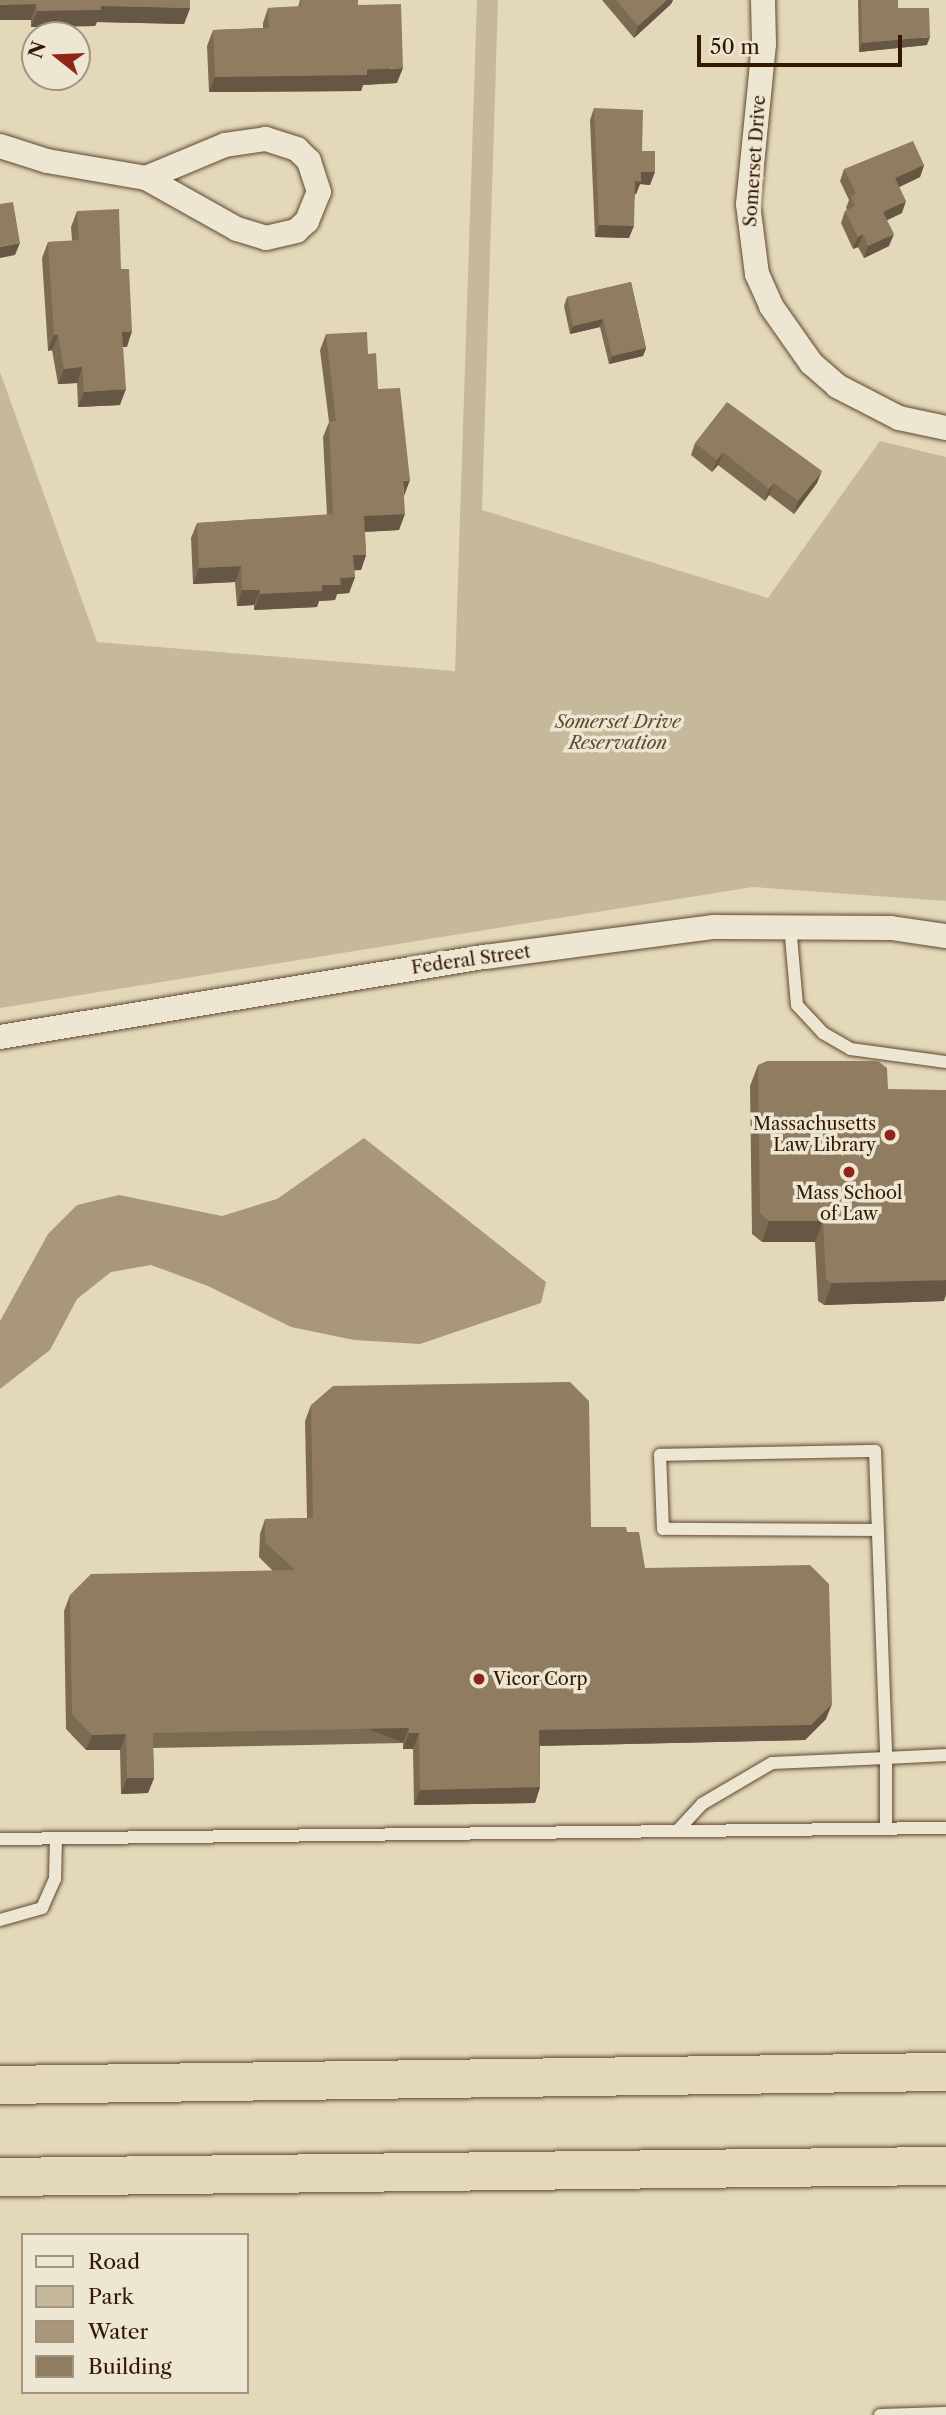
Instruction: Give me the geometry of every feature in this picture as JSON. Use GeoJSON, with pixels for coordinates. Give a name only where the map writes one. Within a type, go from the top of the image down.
{"type":"FeatureCollection","features":[{"type":"Feature","properties":{"kind":"highway"},"geometry":{"type":"LineString","coordinates":[[0,2085],[946,2072]]}},
{"type":"Feature","properties":{"kind":"highway"},"geometry":{"type":"LineString","coordinates":[[0,2177],[946,2166]]}},
{"type":"Feature","properties":{"kind":"street","name":"Somerset Drive"},"geometry":{"type":"LineString","coordinates":[[763,0],[764,44],[748,204],[755,262],[771,306],[796,345],[837,386],[899,418],[946,428]]}},
{"type":"Feature","properties":{"kind":"street"},"geometry":{"type":"LineString","coordinates":[[0,146],[47,161],[146,178],[237,229],[266,238],[296,231],[307,221],[319,192],[316,175],[303,155],[282,142],[266,139],[225,145],[146,178]]}},
{"type":"Feature","properties":{"kind":"street","name":"Federal Street"},"geometry":{"type":"LineString","coordinates":[[0,1037],[485,957],[714,927],[790,925],[891,928],[946,936]]}},
{"type":"Feature","properties":{"kind":"lane"},"geometry":{"type":"LineString","coordinates":[[790,925],[797,1004],[823,1032],[851,1049],[946,1062]]}},
{"type":"Feature","properties":{"kind":"lane"},"geometry":{"type":"LineString","coordinates":[[875,1530],[663,1529],[660,1455],[875,1451],[875,1530],[886,1758],[886,1827]]}},
{"type":"Feature","properties":{"kind":"lane"},"geometry":{"type":"LineString","coordinates":[[677,1830],[702,1804],[772,1763],[946,1755]]}},
{"type":"Feature","properties":{"kind":"lane"},"geometry":{"type":"LineString","coordinates":[[0,1839],[946,1828]]}},
{"type":"Feature","properties":{"kind":"lane"},"geometry":{"type":"LineString","coordinates":[[0,1920],[42,1908],[55,1879],[56,1839]]}},
{"type":"Feature","properties":{"kind":"lane"},"geometry":{"type":"LineString","coordinates":[[880,2415],[946,2413]]}},
{"type":"Feature","properties":{"kind":"green space","name":"Somerset Drive Reservation"},"geometry":{"type":"Polygon","coordinates":[[[477,0],[498,0],[482,510],[768,598],[880,441],[946,457],[946,901],[753,887],[0,1008],[0,372],[97,642],[455,671],[477,0]]]}},
{"type":"Feature","properties":{"kind":"water"},"geometry":{"type":"Polygon","coordinates":[[[364,1138],[546,1282],[541,1303],[420,1344],[354,1340],[291,1327],[208,1286],[151,1265],[111,1272],[77,1299],[50,1350],[0,1389],[0,1321],[48,1234],[77,1205],[119,1195],[222,1216],[277,1199],[364,1138]]]}},
{"type":"Feature","properties":{"kind":"building"},"geometry":{"type":"Polygon","coordinates":[[[0,0],[190,0],[190,8],[101,6],[101,10],[37,11],[36,4],[0,5],[0,0]]]}},
{"type":"Feature","properties":{"kind":"building"},"geometry":{"type":"Polygon","coordinates":[[[301,0],[358,0],[358,5],[401,4],[403,68],[367,69],[367,75],[215,77],[213,30],[269,28],[268,8],[301,6],[301,0]]]}},
{"type":"Feature","properties":{"kind":"building"},"geometry":{"type":"Polygon","coordinates":[[[616,0],[667,0],[638,26],[616,0]]]}},
{"type":"Feature","properties":{"kind":"building"},"geometry":{"type":"Polygon","coordinates":[[[861,0],[898,0],[898,8],[929,8],[930,37],[862,43],[861,0]]]}},
{"type":"Feature","properties":{"kind":"building"},"geometry":{"type":"Polygon","coordinates":[[[594,108],[643,110],[642,151],[655,151],[655,172],[641,172],[641,182],[635,181],[634,226],[599,225],[594,108]]]}},
{"type":"Feature","properties":{"kind":"building"},"geometry":{"type":"Polygon","coordinates":[[[913,141],[924,165],[895,178],[906,201],[883,212],[894,234],[868,246],[863,234],[858,237],[845,211],[855,206],[851,196],[856,193],[844,169],[913,141]]]}},
{"type":"Feature","properties":{"kind":"building"},"geometry":{"type":"Polygon","coordinates":[[[13,202],[20,243],[0,247],[0,204],[13,202]]]}},
{"type":"Feature","properties":{"kind":"building"},"geometry":{"type":"Polygon","coordinates":[[[119,209],[121,269],[129,269],[132,331],[122,332],[126,389],[84,392],[82,367],[64,369],[58,335],[54,335],[48,242],[79,240],[77,211],[119,209]]]}},
{"type":"Feature","properties":{"kind":"building"},"geometry":{"type":"Polygon","coordinates":[[[631,282],[646,348],[612,356],[603,319],[573,326],[567,297],[631,282]]]}},
{"type":"Feature","properties":{"kind":"building"},"geometry":{"type":"Polygon","coordinates":[[[367,332],[368,354],[376,353],[378,389],[400,388],[410,480],[403,481],[405,514],[364,516],[366,555],[353,555],[355,577],[340,578],[341,585],[322,585],[322,591],[260,594],[260,590],[242,590],[241,566],[199,568],[197,523],[333,514],[329,422],[336,421],[326,334],[367,332]]]}},
{"type":"Feature","properties":{"kind":"building"},"geometry":{"type":"Polygon","coordinates":[[[727,402],[822,471],[798,501],[774,483],[769,489],[723,452],[717,460],[695,443],[727,402]]]}},
{"type":"Feature","properties":{"kind":"building","name":"Mass School of Law"},"geometry":{"type":"Polygon","coordinates":[[[767,1061],[878,1061],[887,1068],[888,1089],[946,1090],[946,1280],[832,1283],[826,1279],[823,1221],[769,1221],[760,1213],[758,1065],[767,1061]]]}},
{"type":"Feature","properties":{"kind":"building"},"geometry":{"type":"Polygon","coordinates":[[[570,1382],[589,1401],[591,1527],[626,1527],[627,1532],[639,1532],[645,1568],[810,1565],[829,1584],[832,1704],[811,1725],[539,1730],[540,1787],[420,1790],[419,1733],[409,1733],[409,1728],[153,1733],[154,1778],[127,1778],[126,1734],[92,1735],[72,1714],[70,1595],[91,1574],[295,1570],[265,1542],[265,1519],[313,1518],[311,1405],[333,1386],[570,1382]]]}},
{"type":"Feature","properties":{"kind":"place","name":"Massachusetts Law Library"},"geometry":{"type":"Point","coordinates":[890,1135]}},
{"type":"Feature","properties":{"kind":"place","name":"Mass School of Law"},"geometry":{"type":"Point","coordinates":[849,1172]}},
{"type":"Feature","properties":{"kind":"place","name":"Vicor Corp"},"geometry":{"type":"Point","coordinates":[479,1679]}}]}
